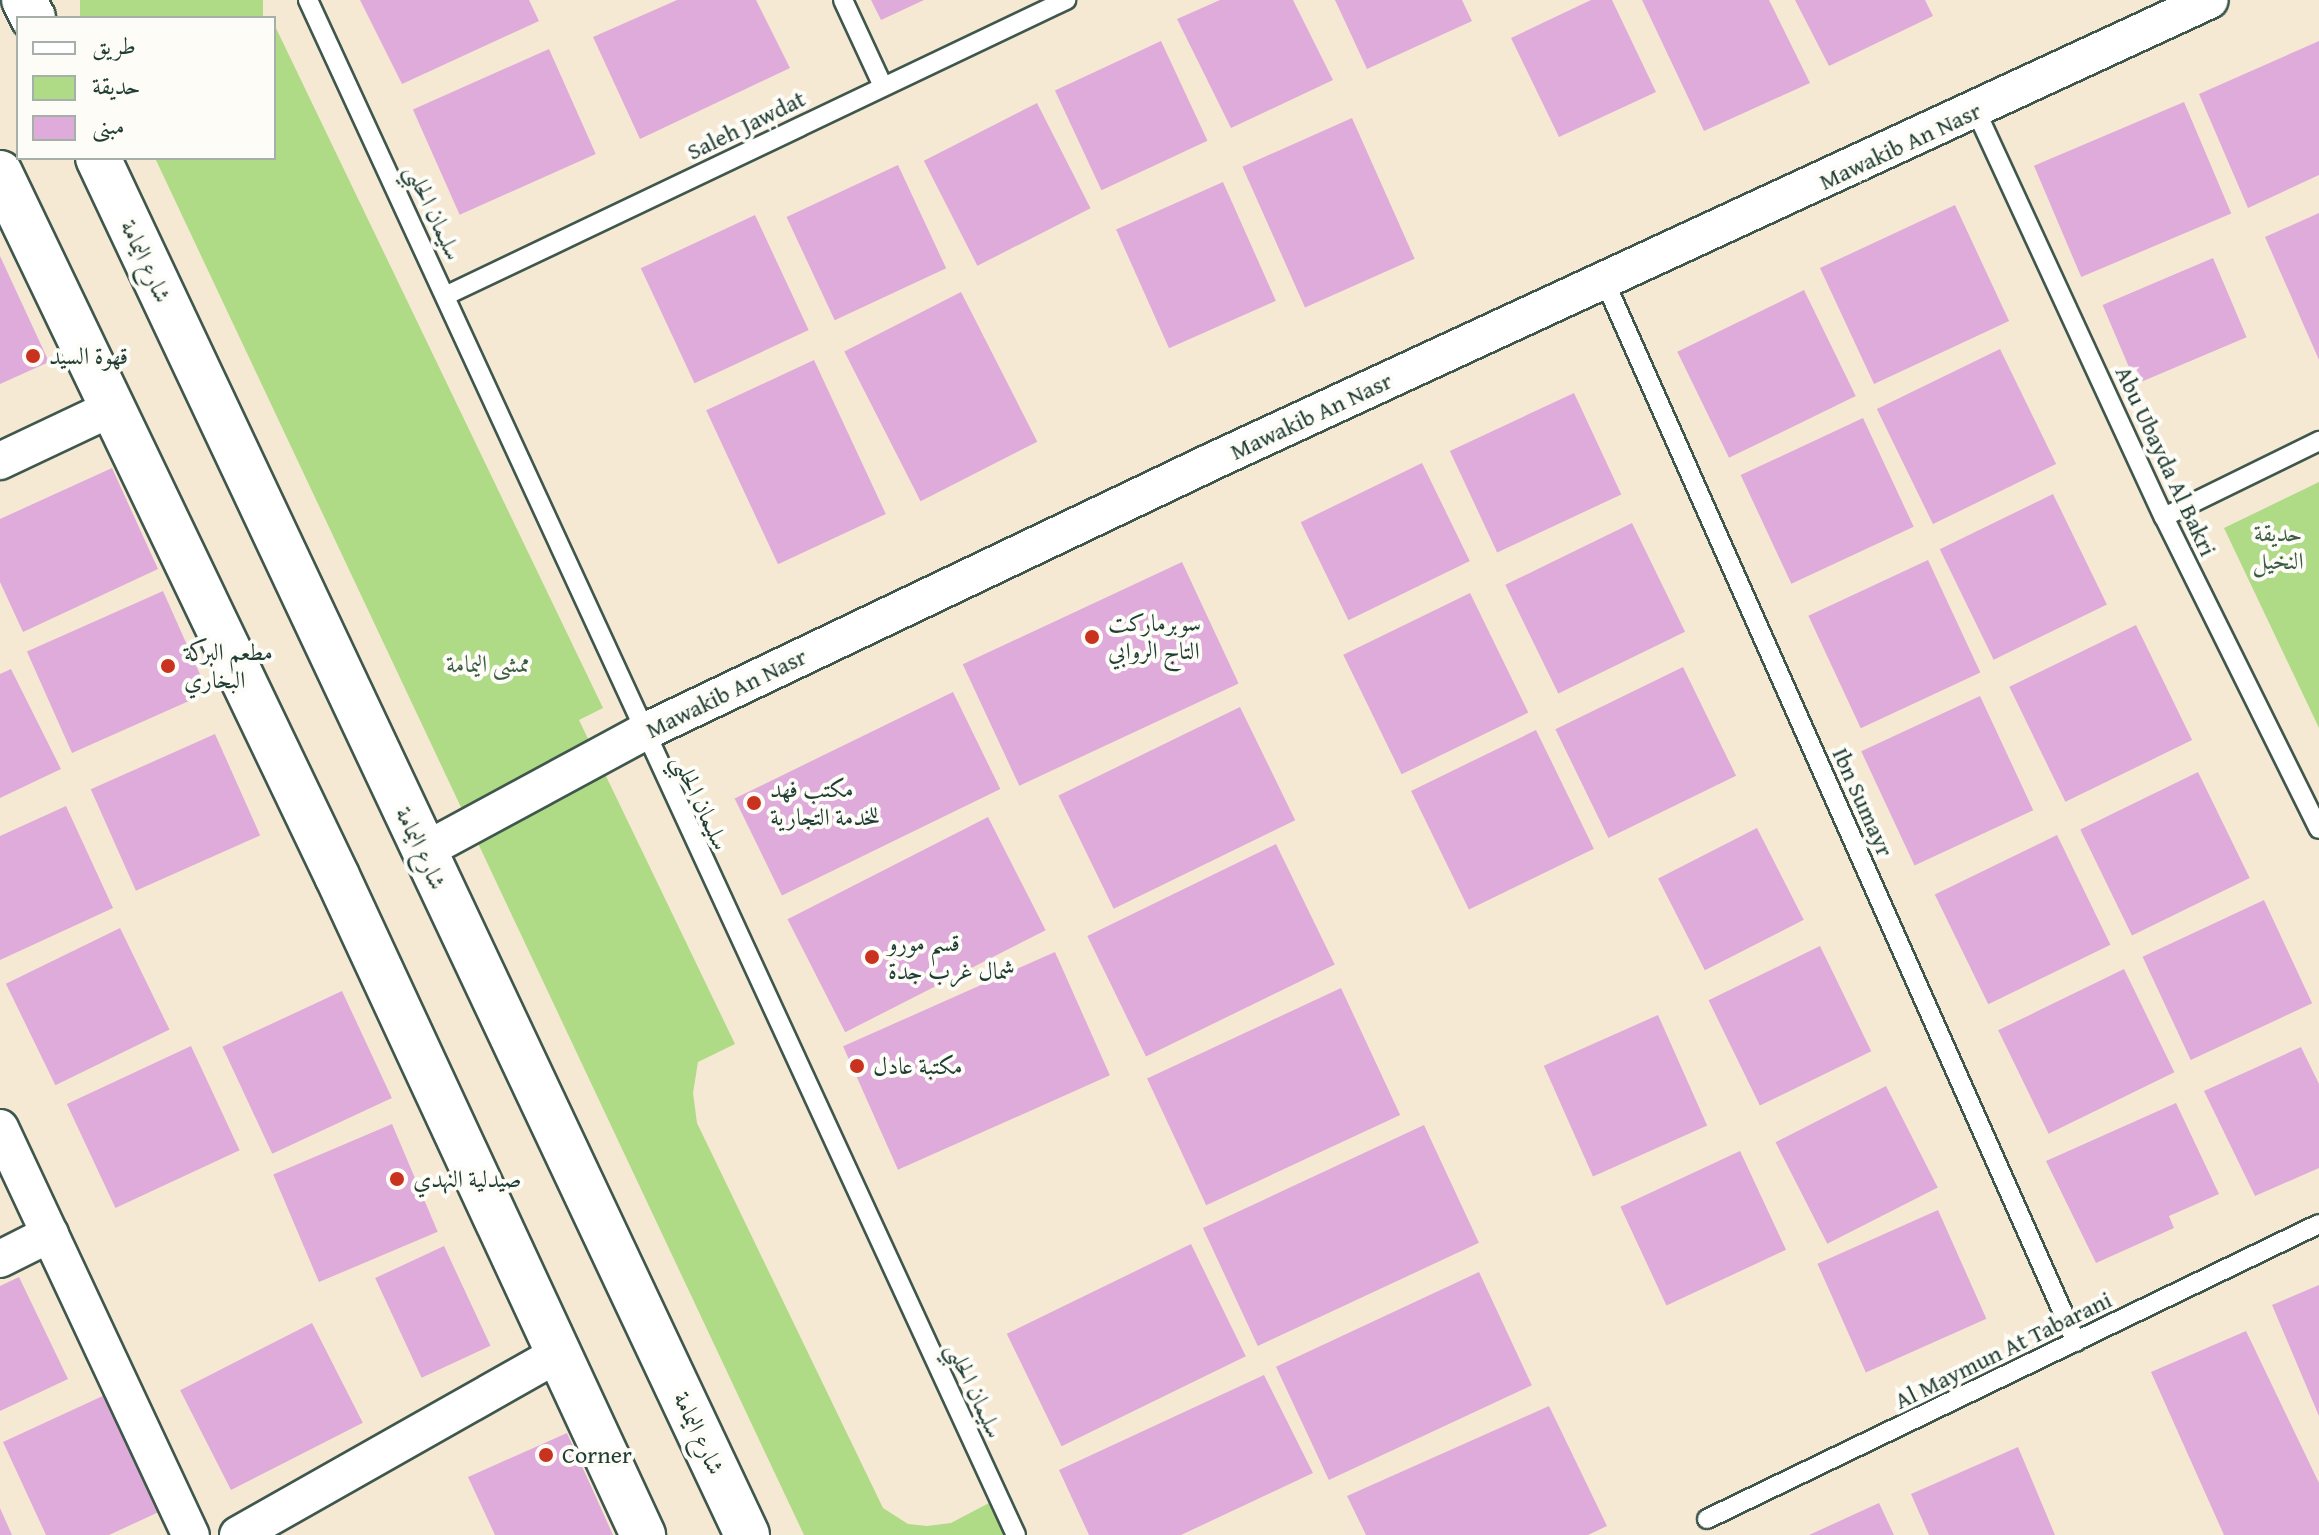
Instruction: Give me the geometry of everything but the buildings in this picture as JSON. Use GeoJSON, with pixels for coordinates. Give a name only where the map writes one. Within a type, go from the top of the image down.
{"type":"FeatureCollection","features":[{"type":"Feature","properties":{"kind":"main road","name":"شارع اليمامة"},"geometry":{"type":"LineString","coordinates":[[99,160],[422,852],[747,1535]]}},
{"type":"Feature","properties":{"kind":"main road"},"geometry":{"type":"LineString","coordinates":[[0,173],[560,1353],[643,1535]]}},
{"type":"Feature","properties":{"kind":"street","name":"Mawakib An Nasr"},"geometry":{"type":"LineString","coordinates":[[422,852],[642,733],[2210,0]]}},
{"type":"Feature","properties":{"kind":"street"},"geometry":{"type":"LineString","coordinates":[[0,461],[112,408]]}},
{"type":"Feature","properties":{"kind":"street"},"geometry":{"type":"LineString","coordinates":[[0,1128],[191,1535]]}},
{"type":"Feature","properties":{"kind":"street"},"geometry":{"type":"LineString","coordinates":[[0,1259],[50,1234]]}},
{"type":"Feature","properties":{"kind":"street"},"geometry":{"type":"LineString","coordinates":[[238,1535],[560,1353]]}},
{"type":"Feature","properties":{"kind":"lane","name":"سليمان الحلبي"},"geometry":{"type":"LineString","coordinates":[[308,0],[447,295],[642,733],[1016,1535]]}},
{"type":"Feature","properties":{"kind":"lane"},"geometry":{"type":"LineString","coordinates":[[843,0],[883,86]]}},
{"type":"Feature","properties":{"kind":"lane","name":"Saleh Jawdat"},"geometry":{"type":"LineString","coordinates":[[447,295],[1066,0]]}},
{"type":"Feature","properties":{"kind":"lane","name":"Abu Ubayda Al Bakri"},"geometry":{"type":"LineString","coordinates":[[1976,111],[2164,517],[2319,829]]}},
{"type":"Feature","properties":{"kind":"lane","name":"Ibn Sumayr"},"geometry":{"type":"LineString","coordinates":[[1605,282],[2076,1342]]}},
{"type":"Feature","properties":{"kind":"lane"},"geometry":{"type":"LineString","coordinates":[[2164,517],[2319,441]]}},
{"type":"Feature","properties":{"kind":"lane","name":"Al Maymun At Tabarani"},"geometry":{"type":"LineString","coordinates":[[1707,1519],[2319,1224]]}},
{"type":"Feature","properties":{"kind":"green space"},"geometry":{"type":"Polygon","coordinates":[[[80,0],[263,0],[263,16],[80,16],[80,0]]]}},
{"type":"Feature","properties":{"kind":"green space","name":"ممشى اليمامة"},"geometry":{"type":"Polygon","coordinates":[[[276,28],[603,708],[579,720],[735,1044],[698,1062],[693,1093],[697,1123],[883,1508],[908,1524],[927,1526],[951,1523],[989,1503],[1004,1535],[804,1535],[156,160],[276,160],[276,28]]]}},
{"type":"Feature","properties":{"kind":"green space","name":"حديقة النخيل"},"geometry":{"type":"Polygon","coordinates":[[[2319,482],[2319,728],[2224,528],[2319,482]]]}},
{"type":"Feature","properties":{"kind":"place","name":"قهوة السيد"},"geometry":{"type":"Point","coordinates":[33,356]}},
{"type":"Feature","properties":{"kind":"place","name":"سوبرماركت التاج الروابي"},"geometry":{"type":"Point","coordinates":[1092,637]}},
{"type":"Feature","properties":{"kind":"place","name":"مطعم البركة البخاري"},"geometry":{"type":"Point","coordinates":[168,666]}},
{"type":"Feature","properties":{"kind":"place","name":"مكتب فهد للخدمة التجارية"},"geometry":{"type":"Point","coordinates":[754,803]}},
{"type":"Feature","properties":{"kind":"place","name":"قسم مورو شمال غرب جدة"},"geometry":{"type":"Point","coordinates":[872,957]}},
{"type":"Feature","properties":{"kind":"place","name":"مكتبة عادل"},"geometry":{"type":"Point","coordinates":[857,1066]}},
{"type":"Feature","properties":{"kind":"place","name":"صيدلية النهدي"},"geometry":{"type":"Point","coordinates":[397,1179]}},
{"type":"Feature","properties":{"kind":"place","name":"Corner"},"geometry":{"type":"Point","coordinates":[546,1455]}}]}
